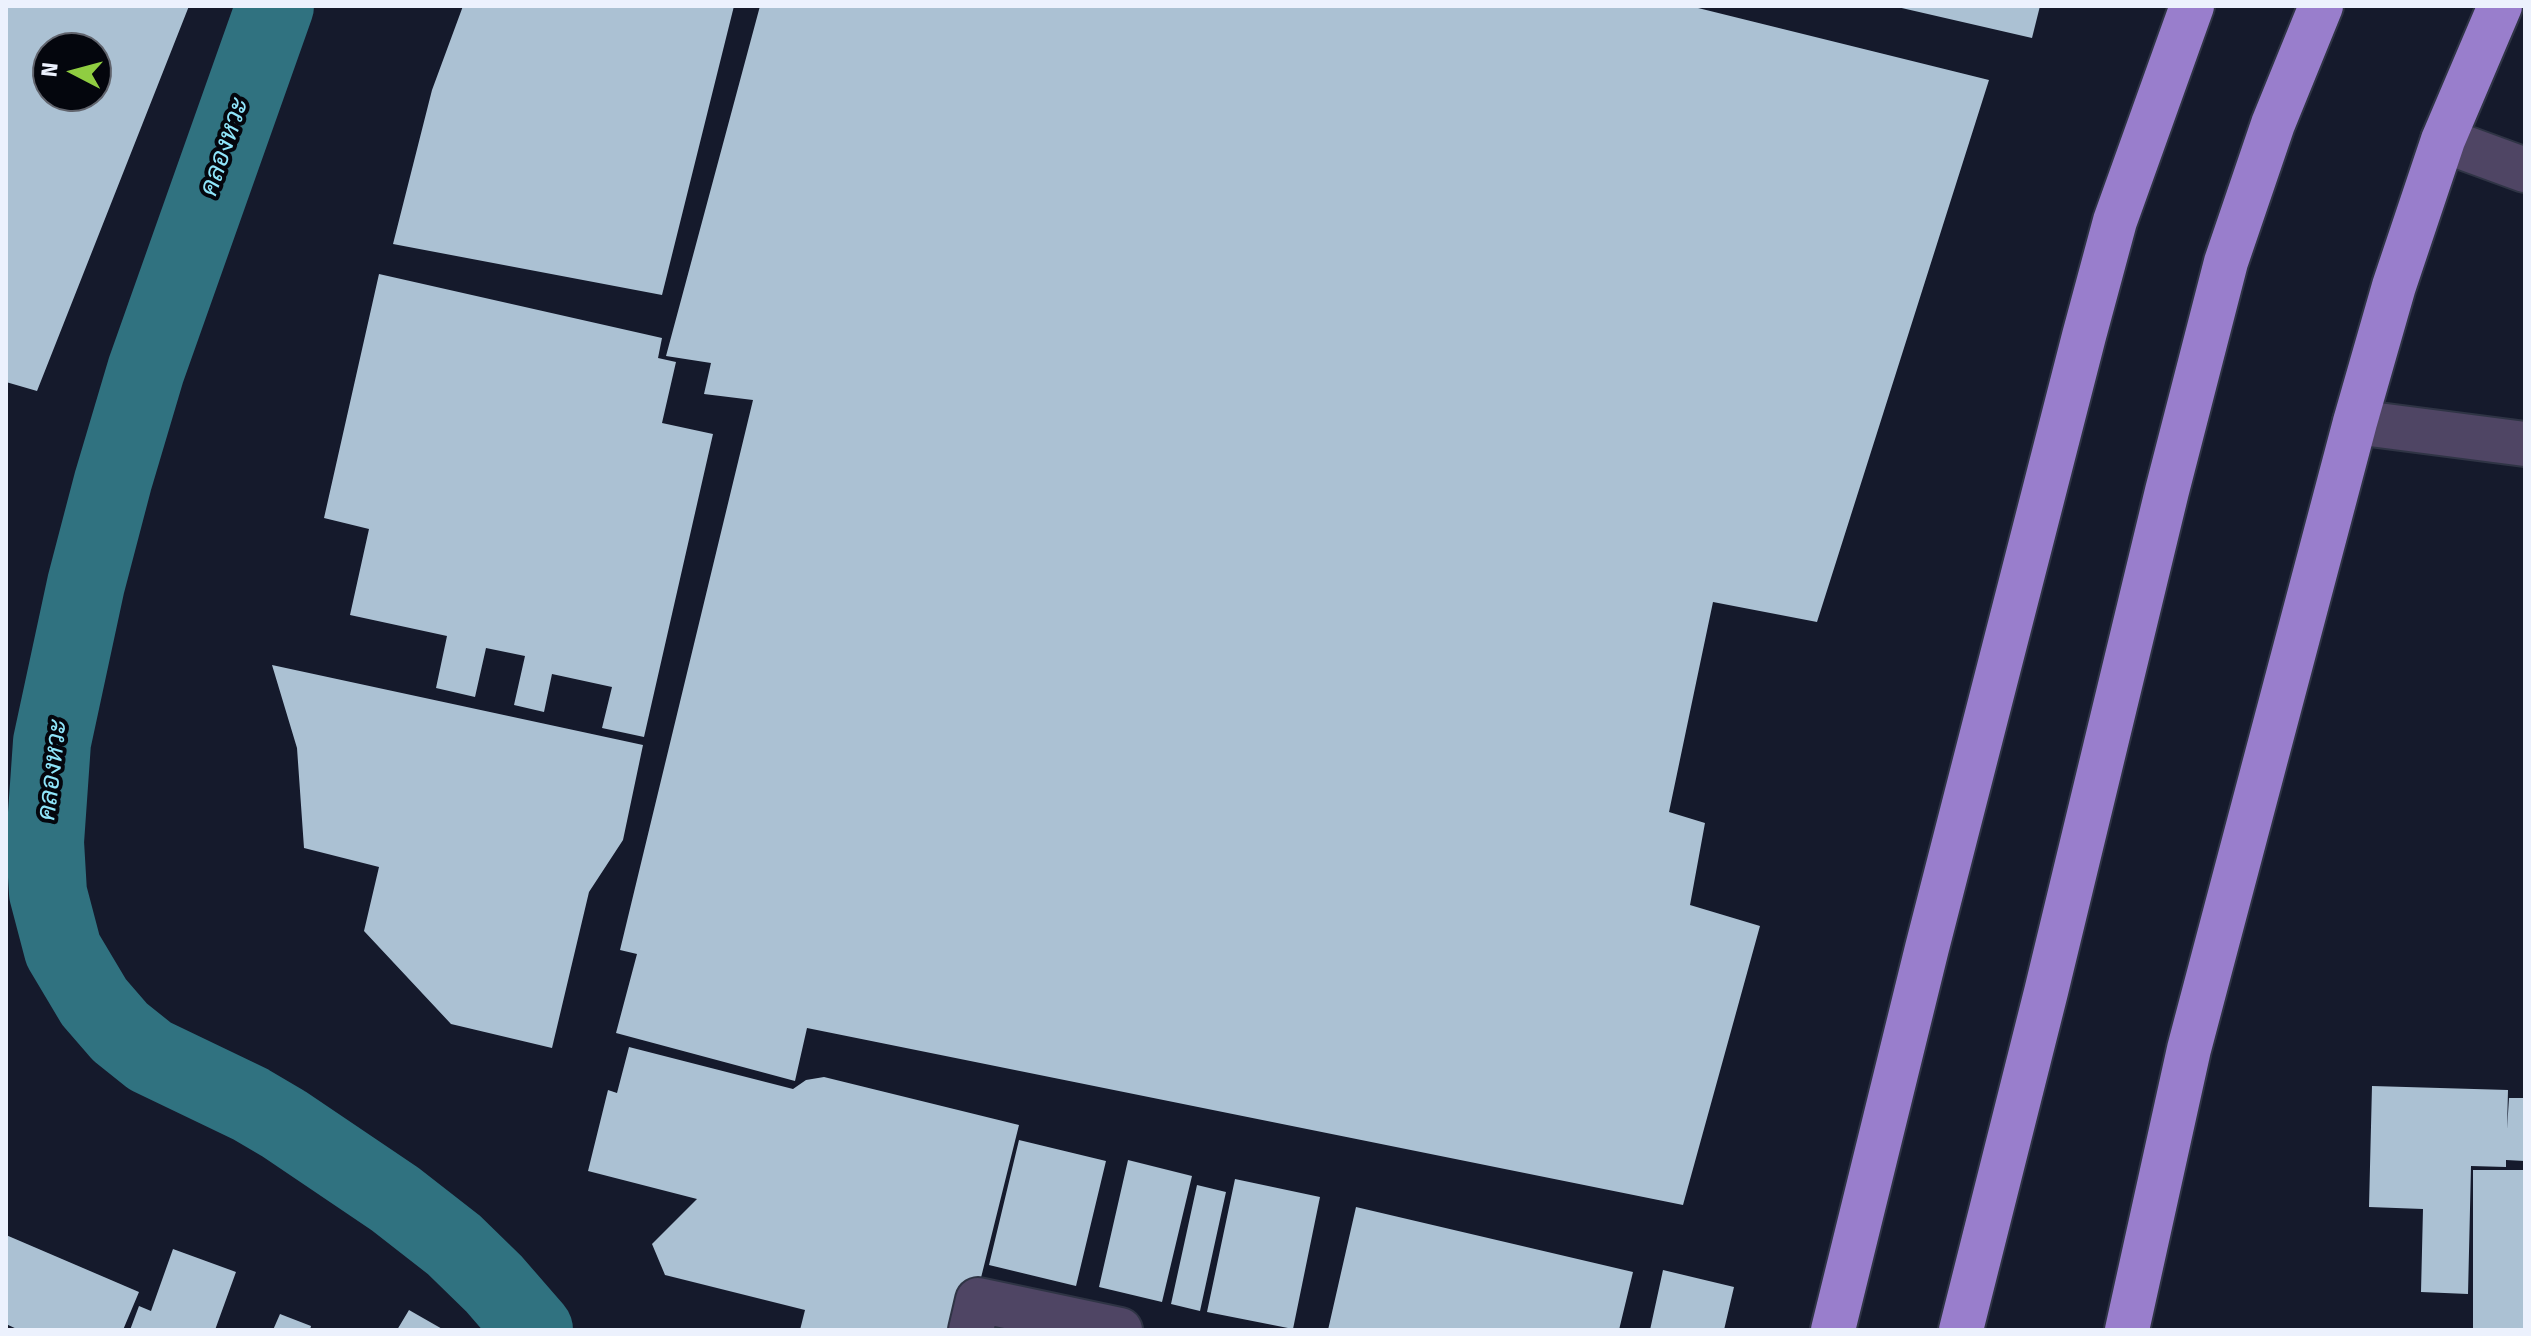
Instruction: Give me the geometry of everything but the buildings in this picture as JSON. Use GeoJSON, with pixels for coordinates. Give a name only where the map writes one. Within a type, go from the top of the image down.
{"type":"FeatureCollection","features":[{"type":"Feature","properties":{"kind":"highway"},"geometry":{"type":"LineString","coordinates":[[1833,1330],[1931,933],[2115,221],[2192,6]]}},
{"type":"Feature","properties":{"kind":"highway"},"geometry":{"type":"LineString","coordinates":[[1961,1330],[2226,262],[2273,124],[2321,6]]}},
{"type":"Feature","properties":{"kind":"highway"},"geometry":{"type":"LineString","coordinates":[[2127,1330],[2208,974],[2355,422],[2394,286],[2443,140],[2500,6]]}},
{"type":"Feature","properties":{"kind":"street"},"geometry":{"type":"LineString","coordinates":[[2443,140],[2525,170]]}},
{"type":"Feature","properties":{"kind":"street"},"geometry":{"type":"LineString","coordinates":[[2355,422],[2525,444]]}},
{"type":"Feature","properties":{"kind":"street"},"geometry":{"type":"LineString","coordinates":[[971,1330],[978,1300],[1120,1330]]}},
{"type":"Feature","properties":{"kind":"waterway","name":"คลองหวะ"},"geometry":{"type":"LineString","coordinates":[[275,6],[146,370],[86,584],[52,742],[45,842],[48,893],[63,950],[94,1002],[120,1032],[150,1056],[250,1104],[284,1124],[395,1199],[454,1245],[534,1330]]}}]}
